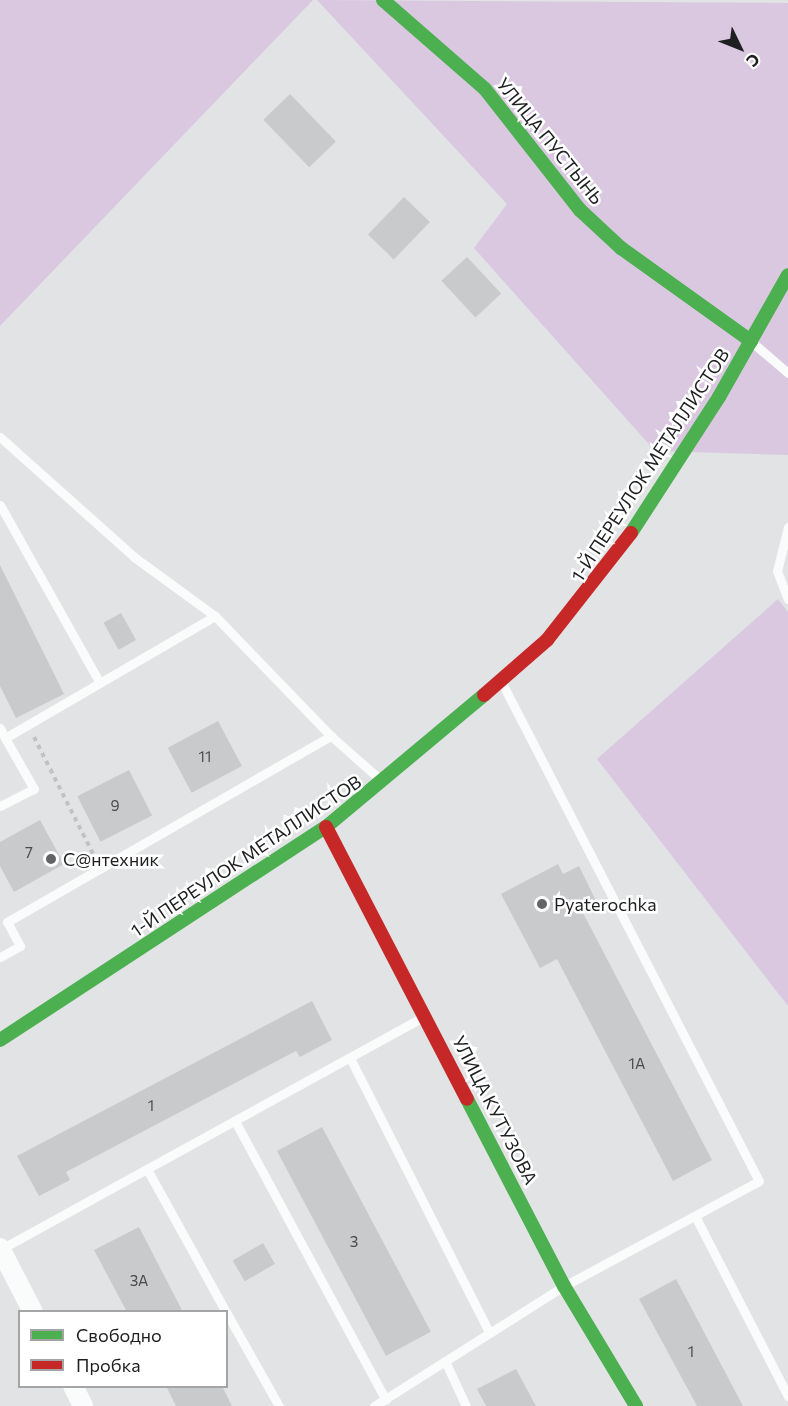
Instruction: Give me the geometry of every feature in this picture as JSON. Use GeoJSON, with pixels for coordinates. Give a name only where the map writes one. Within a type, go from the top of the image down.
{"type":"FeatureCollection","features":[{"type":"Feature","properties":{"kind":"street","name":"УЛИЦА ПУСТЫНЬ"},"geometry":{"type":"LineString","coordinates":[[383,0],[485,89],[580,210],[612,241],[751,341]]}},
{"type":"Feature","properties":{"kind":"street","name":"1-Й ПЕРЕУЛОК МЕТАЛЛИСТОВ"},"geometry":{"type":"LineString","coordinates":[[0,1040],[326,827],[384,783],[502,683],[597,581],[751,341],[788,275]]}},
{"type":"Feature","properties":{"kind":"street","name":"УЛИЦА КУТУЗОВА"},"geometry":{"type":"LineString","coordinates":[[326,827],[427,1016],[564,1286],[636,1406]]}},
{"type":"Feature","properties":{"kind":"street"},"geometry":{"type":"LineString","coordinates":[[0,1248],[32,1310]]}},
{"type":"Feature","properties":{"kind":"street"},"geometry":{"type":"LineString","coordinates":[[74,1388],[83,1406]]}},
{"type":"Feature","properties":{"kind":"lane"},"geometry":{"type":"LineString","coordinates":[[751,341],[788,373]]}},
{"type":"Feature","properties":{"kind":"lane"},"geometry":{"type":"LineString","coordinates":[[0,437],[134,557],[214,616],[330,736],[384,783]]}},
{"type":"Feature","properties":{"kind":"lane"},"geometry":{"type":"LineString","coordinates":[[0,505],[100,683]]}},
{"type":"Feature","properties":{"kind":"lane"},"geometry":{"type":"LineString","coordinates":[[788,527],[777,571],[788,599]]}},
{"type":"Feature","properties":{"kind":"lane"},"geometry":{"type":"LineString","coordinates":[[5,738],[214,616]]}},
{"type":"Feature","properties":{"kind":"lane"},"geometry":{"type":"LineString","coordinates":[[374,1406],[564,1286],[759,1181],[502,683]]}},
{"type":"Feature","properties":{"kind":"lane"},"geometry":{"type":"LineString","coordinates":[[0,728],[34,789],[0,806]]}},
{"type":"Feature","properties":{"kind":"lane"},"geometry":{"type":"LineString","coordinates":[[0,957],[20,945],[7,922],[330,736]]}},
{"type":"Feature","properties":{"kind":"lane"},"geometry":{"type":"LineString","coordinates":[[0,1248],[427,1016]]}},
{"type":"Feature","properties":{"kind":"lane"},"geometry":{"type":"LineString","coordinates":[[350,1058],[489,1332]]}},
{"type":"Feature","properties":{"kind":"lane"},"geometry":{"type":"LineString","coordinates":[[235,1120],[386,1400]]}},
{"type":"Feature","properties":{"kind":"lane"},"geometry":{"type":"LineString","coordinates":[[147,1169],[225,1310]]}},
{"type":"Feature","properties":{"kind":"lane"},"geometry":{"type":"LineString","coordinates":[[695,1216],[788,1396]]}},
{"type":"Feature","properties":{"kind":"lane"},"geometry":{"type":"LineString","coordinates":[[228,1316],[279,1406]]}},
{"type":"Feature","properties":{"kind":"lane"},"geometry":{"type":"LineString","coordinates":[[445,1361],[466,1406]]}},
{"type":"Feature","properties":{"kind":"path"},"geometry":{"type":"LineString","coordinates":[[28,726],[101,868]]}},
{"type":"Feature","properties":{"kind":"shaded area"},"geometry":{"type":"Polygon","coordinates":[[[0,0],[313,0],[0,326],[0,0]]]}},
{"type":"Feature","properties":{"kind":"shaded area"},"geometry":{"type":"Polygon","coordinates":[[[317,0],[788,3],[788,455],[655,451],[474,248],[507,204],[317,0]]]}},
{"type":"Feature","properties":{"kind":"shaded area"},"geometry":{"type":"Polygon","coordinates":[[[778,599],[788,612],[788,1006],[597,759],[778,599]]]}},
{"type":"Feature","properties":{"kind":"building"},"geometry":{"type":"Polygon","coordinates":[[[290,94],[336,141],[309,167],[263,120],[290,94]]]}},
{"type":"Feature","properties":{"kind":"building"},"geometry":{"type":"Polygon","coordinates":[[[404,197],[430,222],[394,259],[368,234],[404,197]]]}},
{"type":"Feature","properties":{"kind":"building"},"geometry":{"type":"Polygon","coordinates":[[[467,257],[501,294],[476,317],[441,281],[467,257]]]}},
{"type":"Feature","properties":{"kind":"building"},"geometry":{"type":"Polygon","coordinates":[[[0,565],[64,694],[16,718],[0,686],[0,565]]]}},
{"type":"Feature","properties":{"kind":"building"},"geometry":{"type":"Polygon","coordinates":[[[121,613],[136,640],[119,650],[104,623],[121,613]]]}},
{"type":"Feature","properties":{"kind":"building"},"geometry":{"type":"Polygon","coordinates":[[[218,721],[242,766],[192,793],[168,748],[218,721]]]}},
{"type":"Feature","properties":{"kind":"building"},"geometry":{"type":"Polygon","coordinates":[[[129,770],[152,815],[100,842],[77,796],[129,770]]]}},
{"type":"Feature","properties":{"kind":"building"},"geometry":{"type":"Polygon","coordinates":[[[40,820],[64,864],[14,892],[0,866],[0,842],[40,820]]]}},
{"type":"Feature","properties":{"kind":"building"},"geometry":{"type":"Polygon","coordinates":[[[558,864],[563,874],[579,866],[597,903],[582,911],[712,1160],[673,1181],[557,959],[540,968],[501,894],[558,864]]]}},
{"type":"Feature","properties":{"kind":"building"},"geometry":{"type":"Polygon","coordinates":[[[312,1001],[332,1040],[300,1057],[296,1051],[66,1172],[70,1180],[39,1196],[17,1156],[312,1001]]]}},
{"type":"Feature","properties":{"kind":"building"},"geometry":{"type":"Polygon","coordinates":[[[322,1127],[431,1332],[386,1356],[277,1151],[322,1127]]]}},
{"type":"Feature","properties":{"kind":"building"},"geometry":{"type":"Polygon","coordinates":[[[139,1227],[182,1310],[126,1310],[94,1250],[139,1227]]]}},
{"type":"Feature","properties":{"kind":"building"},"geometry":{"type":"Polygon","coordinates":[[[263,1243],[275,1264],[245,1281],[233,1260],[263,1243]]]}},
{"type":"Feature","properties":{"kind":"building"},"geometry":{"type":"Polygon","coordinates":[[[676,1279],[743,1406],[697,1406],[639,1299],[676,1279]]]}},
{"type":"Feature","properties":{"kind":"building"},"geometry":{"type":"Polygon","coordinates":[[[516,1369],[536,1406],[486,1406],[477,1389],[516,1369]]]}},
{"type":"Feature","properties":{"kind":"building"},"geometry":{"type":"Polygon","coordinates":[[[167,1388],[223,1388],[232,1406],[176,1406],[167,1388]]]}},
{"type":"Feature","properties":{"kind":"traffic: fast"},"geometry":{"type":"LineString","coordinates":[[383,0],[485,89],[580,210],[621,248],[751,341]]}},
{"type":"Feature","properties":{"kind":"traffic: fast"},"geometry":{"type":"LineString","coordinates":[[631,533],[719,397],[788,275]]}},
{"type":"Feature","properties":{"kind":"traffic: fast"},"geometry":{"type":"LineString","coordinates":[[0,1040],[326,827],[484,695]]}},
{"type":"Feature","properties":{"kind":"traffic: fast"},"geometry":{"type":"LineString","coordinates":[[467,1099],[564,1286],[636,1406]]}},
{"type":"Feature","properties":{"kind":"traffic: jam"},"geometry":{"type":"LineString","coordinates":[[484,695],[547,640],[631,533]]}},
{"type":"Feature","properties":{"kind":"traffic: jam"},"geometry":{"type":"LineString","coordinates":[[326,827],[467,1099]]}},
{"type":"Feature","properties":{"kind":"place","name":"С@нтехник"},"geometry":{"type":"Point","coordinates":[51,859]}},
{"type":"Feature","properties":{"kind":"place","name":"Pyaterochka"},"geometry":{"type":"Point","coordinates":[542,904]}}]}
